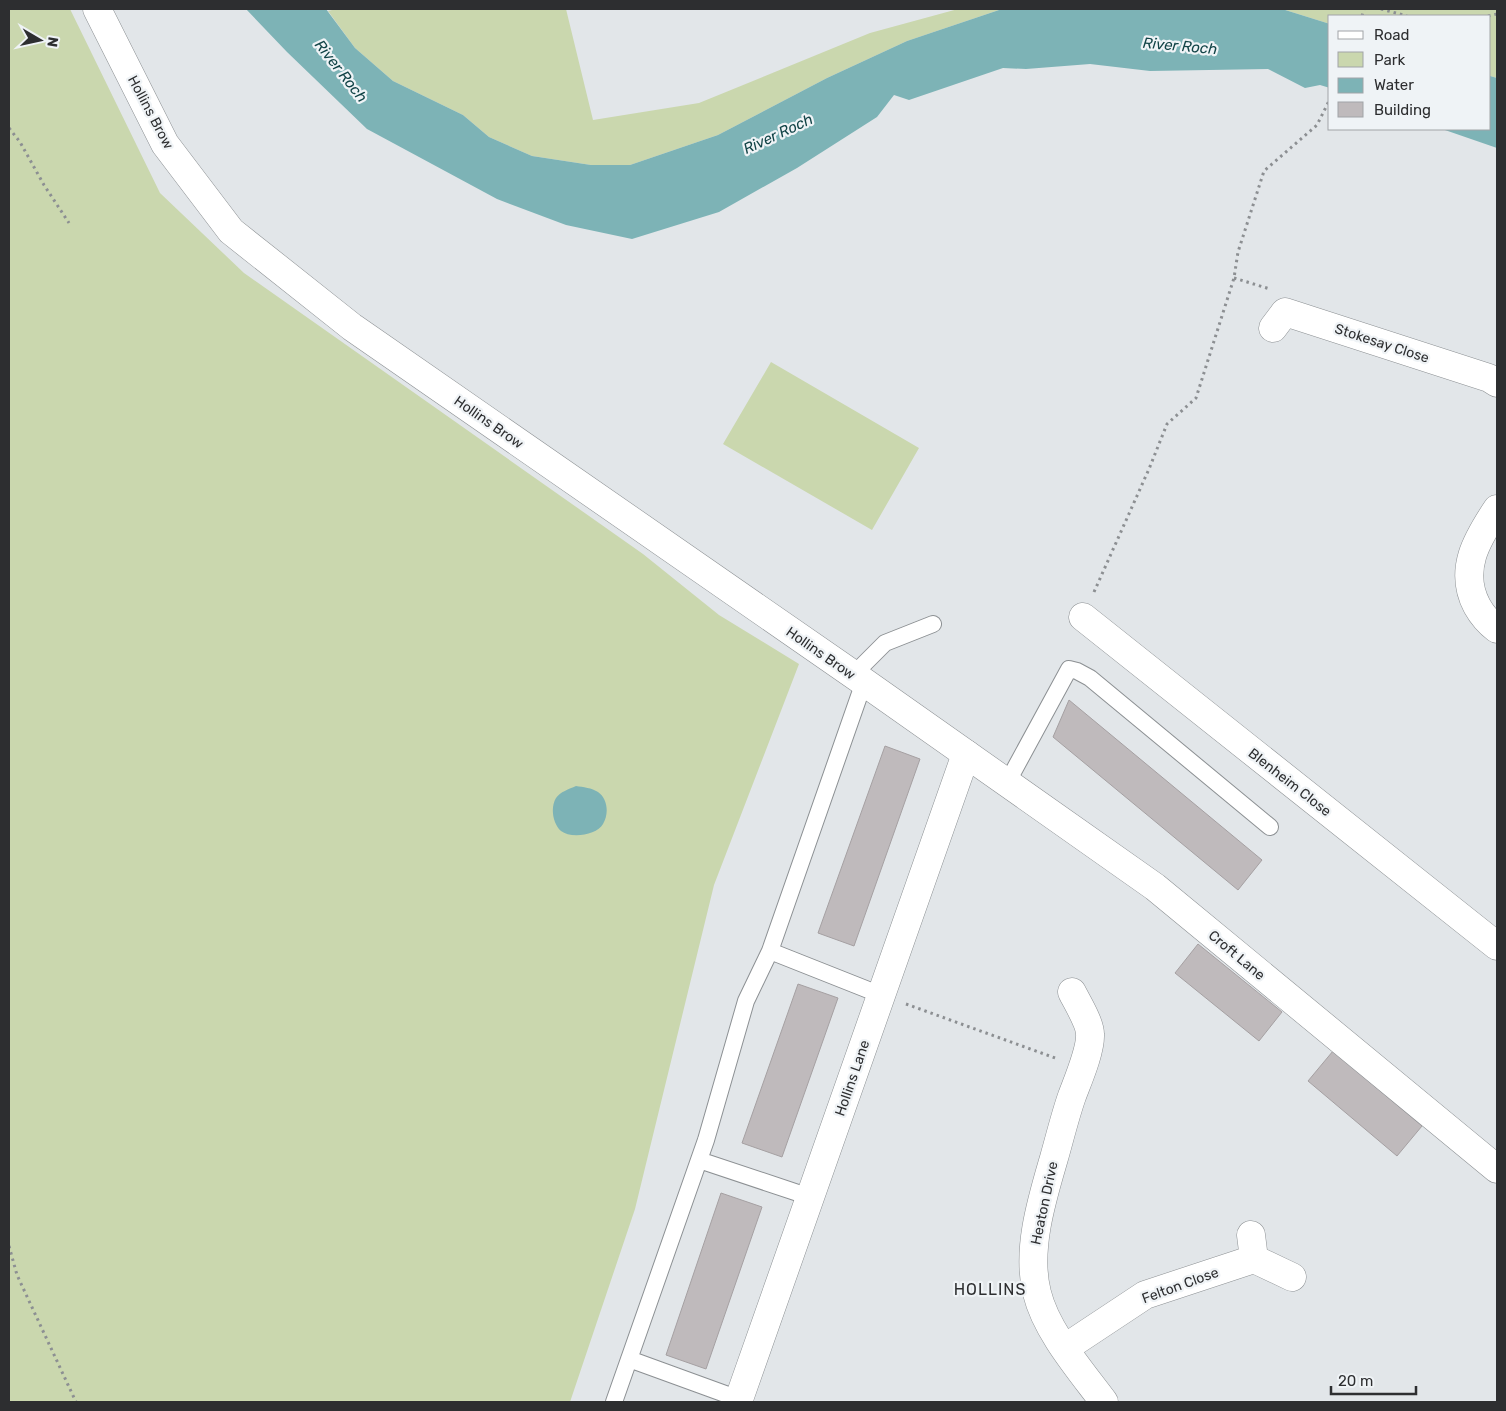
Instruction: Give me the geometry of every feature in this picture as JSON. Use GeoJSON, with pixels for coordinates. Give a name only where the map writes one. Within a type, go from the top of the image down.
{"type":"FeatureCollection","features":[{"type":"Feature","properties":{"kind":"street","name":"Hollins Brow"},"geometry":{"type":"LineString","coordinates":[[97,9],[165,144],[231,231],[352,327],[966,754]]}},
{"type":"Feature","properties":{"kind":"street","name":"Stokesay Close"},"geometry":{"type":"LineString","coordinates":[[1273,328],[1285,312],[1490,378],[1497,382]]}},
{"type":"Feature","properties":{"kind":"street"},"geometry":{"type":"LineString","coordinates":[[1497,509],[1476,543],[1468,568],[1472,595],[1481,612],[1492,626],[1497,629]]}},
{"type":"Feature","properties":{"kind":"street","name":"Blenheim Close"},"geometry":{"type":"LineString","coordinates":[[1084,617],[1497,946]]}},
{"type":"Feature","properties":{"kind":"street","name":"Croft Lane"},"geometry":{"type":"LineString","coordinates":[[966,754],[1155,887],[1497,1169]]}},
{"type":"Feature","properties":{"kind":"street","name":"Hollins Lane"},"geometry":{"type":"LineString","coordinates":[[738,1400],[966,754]]}},
{"type":"Feature","properties":{"kind":"street","name":"Heaton Drive"},"geometry":{"type":"LineString","coordinates":[[1072,992],[1090,1033],[1088,1052],[1067,1110],[1043,1194],[1035,1231],[1033,1269],[1036,1292],[1043,1312],[1065,1348],[1104,1402]]}},
{"type":"Feature","properties":{"kind":"street","name":"Felton Close"},"geometry":{"type":"LineString","coordinates":[[1065,1348],[1145,1295],[1253,1247],[1292,1277]]}},
{"type":"Feature","properties":{"kind":"lane"},"geometry":{"type":"LineString","coordinates":[[614,1402],[699,1160],[746,1001],[770,951],[859,679],[885,643],[933,624]]}},
{"type":"Feature","properties":{"kind":"lane"},"geometry":{"type":"LineString","coordinates":[[1007,783],[1069,669],[1090,678],[1270,827]]}},
{"type":"Feature","properties":{"kind":"lane"},"geometry":{"type":"LineString","coordinates":[[770,951],[881,995]]}},
{"type":"Feature","properties":{"kind":"lane"},"geometry":{"type":"LineString","coordinates":[[699,1160],[810,1197]]}},
{"type":"Feature","properties":{"kind":"lane"},"geometry":{"type":"LineString","coordinates":[[629,1359],[738,1400]]}},
{"type":"Feature","properties":{"kind":"path"},"geometry":{"type":"LineString","coordinates":[[1381,9],[1403,15]]}},
{"type":"Feature","properties":{"kind":"path"},"geometry":{"type":"LineString","coordinates":[[1084,617],[1167,424],[1196,398],[1234,278],[1238,252],[1264,171],[1317,125],[1328,104]]}},
{"type":"Feature","properties":{"kind":"path"},"geometry":{"type":"LineString","coordinates":[[9,128],[20,142],[44,185],[69,223]]}},
{"type":"Feature","properties":{"kind":"path"},"geometry":{"type":"LineString","coordinates":[[881,995],[1082,1068]]}},
{"type":"Feature","properties":{"kind":"path"},"geometry":{"type":"LineString","coordinates":[[9,1246],[17,1275],[76,1402]]}},
{"type":"Feature","properties":{"kind":"green space"},"geometry":{"type":"Polygon","coordinates":[[[9,9],[70,9],[160,193],[244,273],[643,554],[719,615],[799,664],[714,885],[635,1209],[570,1402],[9,1402],[9,9]]]}},
{"type":"Feature","properties":{"kind":"green space"},"geometry":{"type":"Polygon","coordinates":[[[336,9],[566,9],[593,120],[699,103],[870,33],[958,9],[1002,9],[907,41],[827,78],[718,135],[630,165],[591,165],[532,156],[489,137],[463,115],[393,81],[355,48],[328,11],[336,9]]]}},
{"type":"Feature","properties":{"kind":"green space"},"geometry":{"type":"Polygon","coordinates":[[[1282,9],[1497,9],[1497,78],[1491,76],[1491,15],[1328,15],[1328,23],[1282,9]]]}},
{"type":"Feature","properties":{"kind":"green space"},"geometry":{"type":"Polygon","coordinates":[[[771,362],[919,448],[872,530],[723,444],[771,362]]]}},
{"type":"Feature","properties":{"kind":"water","name":"River Roch"},"geometry":{"type":"Polygon","coordinates":[[[246,9],[326,9],[355,48],[393,81],[463,115],[489,137],[532,156],[591,165],[630,165],[718,135],[827,78],[907,41],[1002,9],[1282,9],[1328,23],[1328,87],[1320,85],[1305,88],[1268,69],[1150,71],[1090,64],[1026,69],[1003,68],[909,100],[894,95],[877,117],[797,168],[719,212],[632,239],[566,225],[497,199],[367,129],[287,52],[246,9]]]}},
{"type":"Feature","properties":{"kind":"water"},"geometry":{"type":"Polygon","coordinates":[[[1491,76],[1497,78],[1497,148],[1445,130],[1491,130],[1491,76]]]}},
{"type":"Feature","properties":{"kind":"water"},"geometry":{"type":"Polygon","coordinates":[[[576,786],[598,792],[606,803],[607,811],[603,824],[595,831],[584,835],[571,835],[561,831],[553,816],[553,806],[556,798],[576,786]]]}},
{"type":"Feature","properties":{"kind":"building"},"geometry":{"type":"Polygon","coordinates":[[[1069,700],[1262,860],[1238,890],[1053,737],[1069,700]]]}},
{"type":"Feature","properties":{"kind":"building"},"geometry":{"type":"Polygon","coordinates":[[[885,746],[920,759],[854,946],[818,933],[885,746]]]}},
{"type":"Feature","properties":{"kind":"building"},"geometry":{"type":"Polygon","coordinates":[[[1198,944],[1282,1012],[1259,1041],[1175,973],[1198,944]]]}},
{"type":"Feature","properties":{"kind":"building"},"geometry":{"type":"Polygon","coordinates":[[[798,984],[838,998],[782,1157],[742,1143],[798,984]]]}},
{"type":"Feature","properties":{"kind":"building"},"geometry":{"type":"Polygon","coordinates":[[[1333,1051],[1422,1126],[1397,1156],[1308,1081],[1333,1051]]]}},
{"type":"Feature","properties":{"kind":"building"},"geometry":{"type":"Polygon","coordinates":[[[721,1193],[762,1207],[706,1369],[666,1355],[721,1193]]]}},
{"type":"Feature","properties":{"kind":"district","name":"HOLLINS"},"geometry":{"type":"Point","coordinates":[990,1289]}}]}
